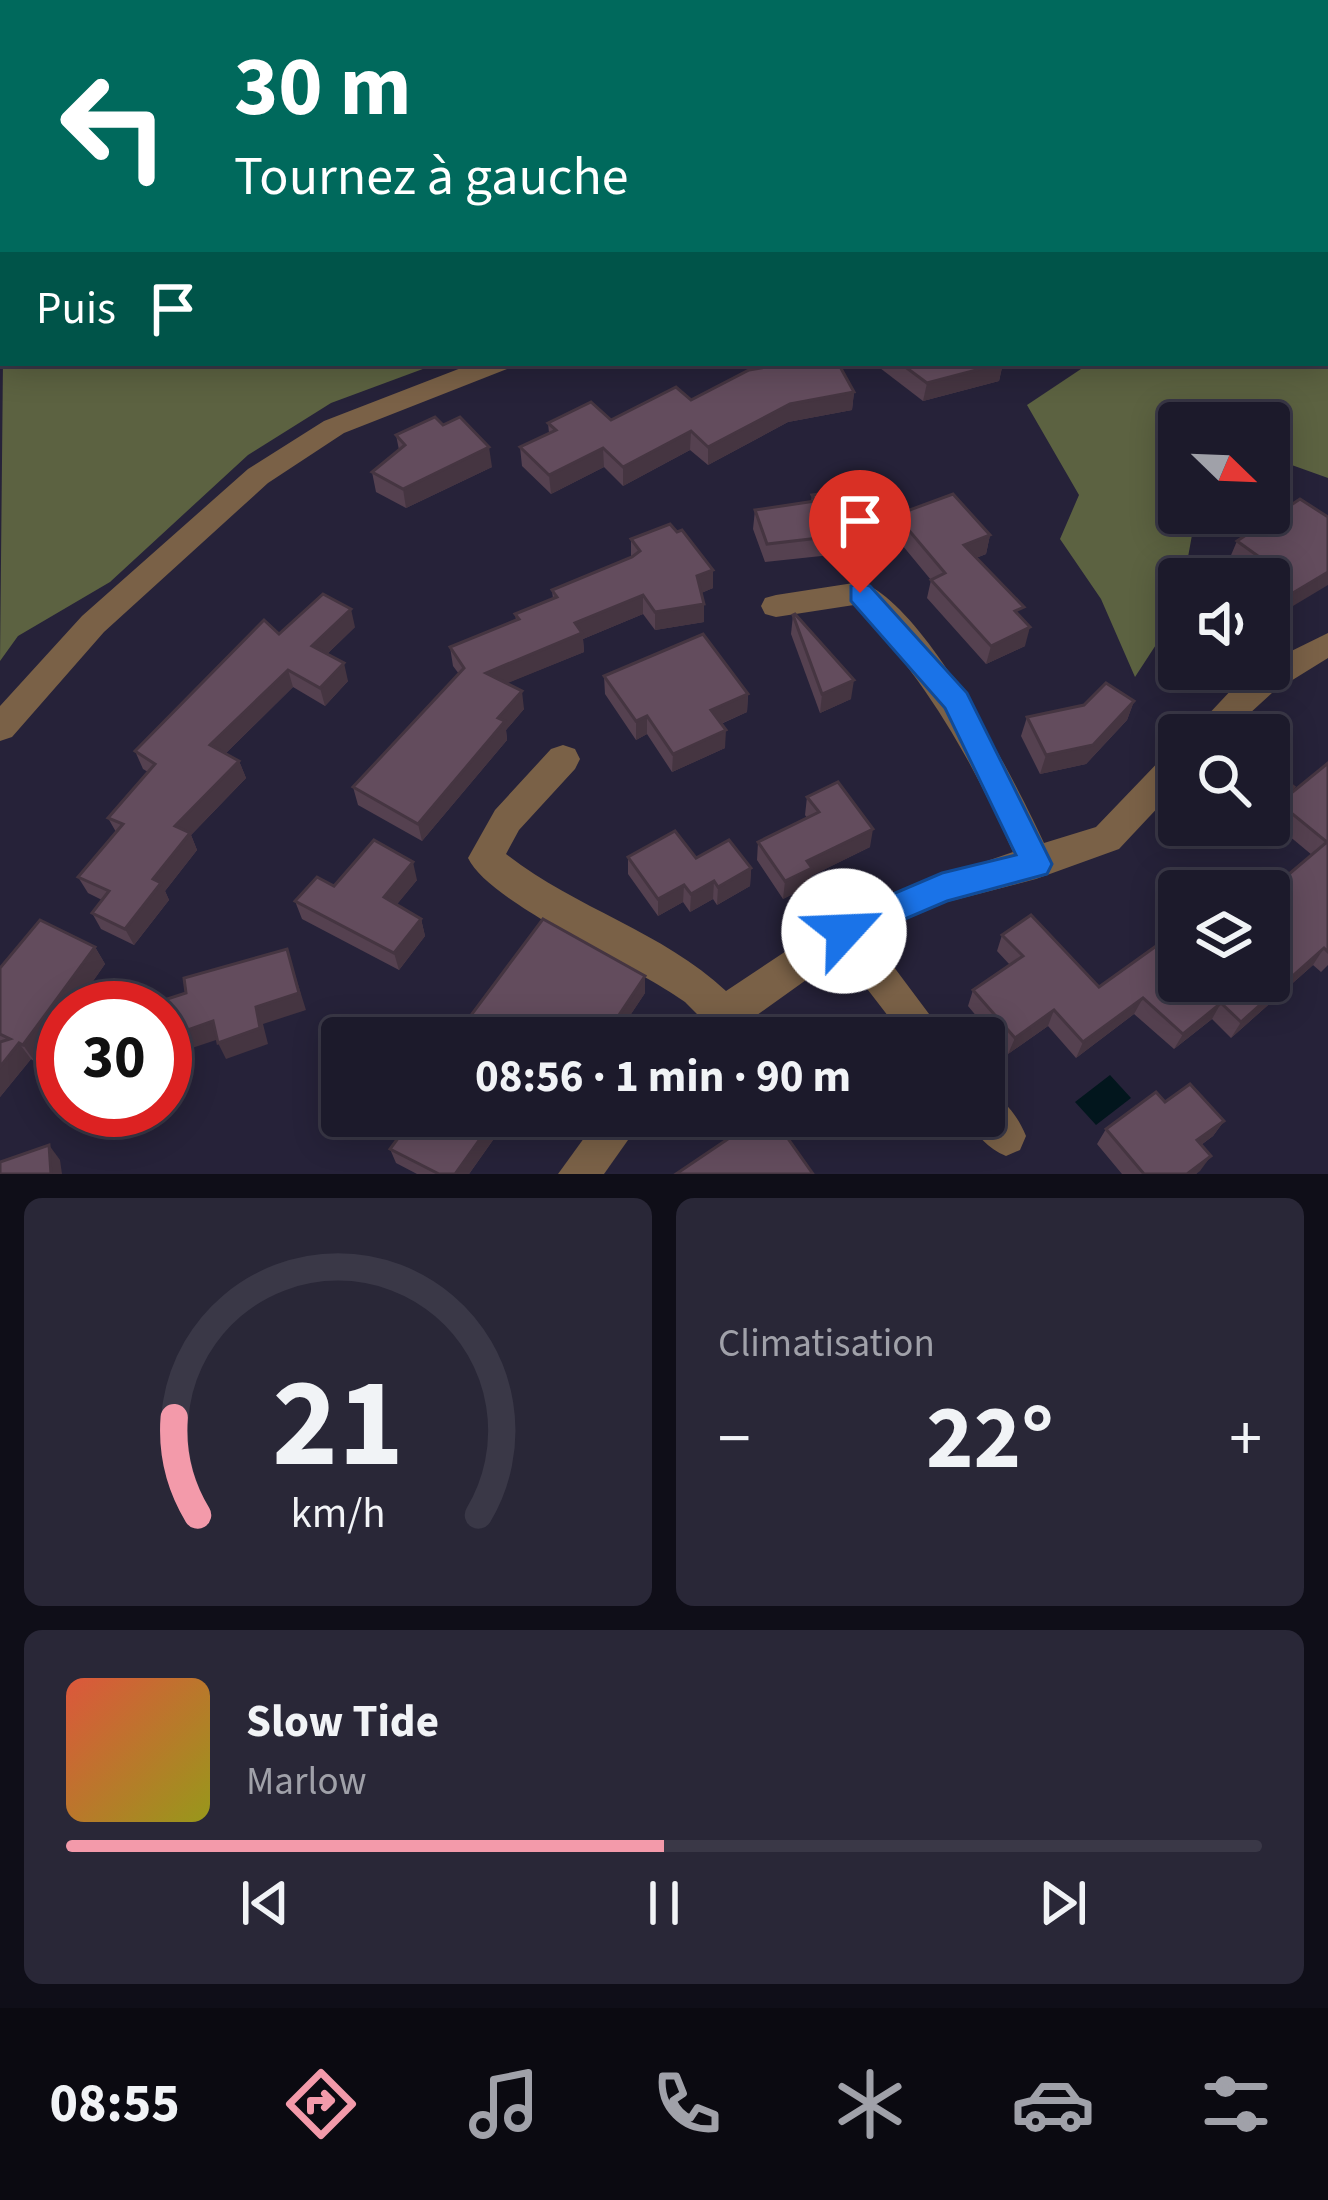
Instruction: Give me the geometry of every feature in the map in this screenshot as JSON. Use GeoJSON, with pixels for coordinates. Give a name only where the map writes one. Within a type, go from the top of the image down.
{"type":"FeatureCollection","features":[{"type":"Feature","properties":{"kind":"street"},"geometry":{"type":"LineString","coordinates":[[0,728],[93,624],[258,476],[334,428],[490,366]]}},
{"type":"Feature","properties":{"kind":"street"},"geometry":{"type":"LineString","coordinates":[[776,606],[860,593],[890,620],[956,701],[1036,864]]}},
{"type":"Feature","properties":{"kind":"street"},"geometry":{"type":"LineString","coordinates":[[1225,714],[1302,656],[1328,645]]}},
{"type":"Feature","properties":{"kind":"street"},"geometry":{"type":"LineString","coordinates":[[563,759],[507,820],[485,858],[520,890],[687,977],[707,1017]]}},
{"type":"Feature","properties":{"kind":"street"},"geometry":{"type":"LineString","coordinates":[[724,1017],[844,931],[942,888],[1036,864],[1107,839],[1158,785]]}},
{"type":"Feature","properties":{"kind":"street"},"geometry":{"type":"LineString","coordinates":[[844,931],[912,1017]]}},
{"type":"Feature","properties":{"kind":"street"},"geometry":{"type":"LineString","coordinates":[[578,1174],[608,1137]]}},
{"type":"Feature","properties":{"kind":"green space"},"geometry":{"type":"Polygon","coordinates":[[[3,366],[431,366],[331,403],[248,455],[110,582],[18,636],[0,661],[3,366]]]}},
{"type":"Feature","properties":{"kind":"green space"},"geometry":{"type":"Polygon","coordinates":[[[1086,366],[1328,366],[1328,478],[1290,464],[1290,402],[1158,402],[1158,534],[1192,534],[1188,558],[1158,558],[1158,642],[1135,677],[1101,599],[1060,539],[1079,495],[1027,405],[1086,366]]]}},
{"type":"Feature","properties":{"kind":"water"},"geometry":{"type":"Polygon","coordinates":[[[1110,1075],[1131,1098],[1096,1125],[1075,1102],[1110,1075]]]}},
{"type":"Feature","properties":{"kind":"building"},"geometry":{"type":"Polygon","coordinates":[[[840,366],[854,392],[790,404],[708,447],[691,431],[623,467],[603,448],[549,475],[520,447],[556,430],[548,423],[591,402],[611,420],[676,387],[691,400],[749,370],[840,366]]]}},
{"type":"Feature","properties":{"kind":"building"},"geometry":{"type":"Polygon","coordinates":[[[904,366],[992,366],[927,383],[904,366]]]}},
{"type":"Feature","properties":{"kind":"building"},"geometry":{"type":"Polygon","coordinates":[[[435,417],[443,425],[460,417],[489,447],[403,489],[372,472],[405,445],[396,435],[435,417]]]}},
{"type":"Feature","properties":{"kind":"building"},"geometry":{"type":"Polygon","coordinates":[[[844,491],[862,533],[767,544],[755,510],[815,501],[812,495],[844,491]]]}},
{"type":"Feature","properties":{"kind":"building"},"geometry":{"type":"Polygon","coordinates":[[[953,494],[990,535],[964,545],[1024,607],[1015,611],[1030,627],[991,646],[931,580],[945,573],[896,515],[953,494]]]}},
{"type":"Feature","properties":{"kind":"building"},"geometry":{"type":"Polygon","coordinates":[[[1300,499],[1328,517],[1328,572],[1290,595],[1290,558],[1261,558],[1237,541],[1248,534],[1290,534],[1290,506],[1300,499]]]}},
{"type":"Feature","properties":{"kind":"building"},"geometry":{"type":"Polygon","coordinates":[[[670,524],[677,532],[682,530],[713,570],[697,576],[704,604],[655,612],[643,595],[575,623],[582,633],[486,673],[522,691],[498,718],[505,721],[418,824],[353,787],[464,668],[450,647],[519,619],[515,614],[557,597],[552,590],[632,557],[640,551],[631,539],[670,524]]]}},
{"type":"Feature","properties":{"kind":"building"},"geometry":{"type":"Polygon","coordinates":[[[323,594],[351,609],[312,646],[344,663],[320,688],[288,670],[210,745],[239,761],[175,826],[190,833],[153,879],[161,883],[125,929],[92,913],[109,891],[78,877],[123,824],[108,818],[155,764],[135,751],[264,620],[279,634],[323,594]]]}},
{"type":"Feature","properties":{"kind":"building"},"geometry":{"type":"Polygon","coordinates":[[[795,614],[854,680],[822,694],[795,614]]]}},
{"type":"Feature","properties":{"kind":"building"},"geometry":{"type":"Polygon","coordinates":[[[703,634],[748,694],[711,710],[726,730],[673,754],[647,716],[636,721],[604,676],[703,634]]]}},
{"type":"Feature","properties":{"kind":"building"},"geometry":{"type":"Polygon","coordinates":[[[1106,683],[1134,701],[1093,745],[1046,755],[1027,717],[1084,705],[1106,683]]]}},
{"type":"Feature","properties":{"kind":"building"},"geometry":{"type":"Polygon","coordinates":[[[1328,763],[1328,952],[1324,948],[1290,978],[1290,873],[1327,842],[1290,812],[1290,794],[1328,763]]]}},
{"type":"Feature","properties":{"kind":"building"},"geometry":{"type":"Polygon","coordinates":[[[838,782],[873,829],[807,861],[812,868],[785,881],[758,842],[819,812],[807,797],[838,782]]]}},
{"type":"Feature","properties":{"kind":"building"},"geometry":{"type":"Polygon","coordinates":[[[675,831],[696,858],[729,840],[751,868],[718,887],[714,881],[691,894],[684,885],[658,899],[628,857],[675,831]]]}},
{"type":"Feature","properties":{"kind":"building"},"geometry":{"type":"Polygon","coordinates":[[[374,840],[413,862],[384,897],[421,919],[394,953],[295,901],[317,877],[334,886],[374,840]]]}},
{"type":"Feature","properties":{"kind":"building"},"geometry":{"type":"Polygon","coordinates":[[[1031,915],[1099,987],[1158,945],[1158,1002],[1263,1002],[1241,1022],[1221,1003],[1183,1034],[1143,998],[1083,1042],[1054,1010],[1015,1038],[1005,1027],[1005,1017],[997,1017],[973,990],[1023,956],[1002,935],[1031,915]]]}},
{"type":"Feature","properties":{"kind":"building"},"geometry":{"type":"Polygon","coordinates":[[[543,919],[645,976],[618,1017],[470,1017],[543,919]]]}},
{"type":"Feature","properties":{"kind":"building"},"geometry":{"type":"Polygon","coordinates":[[[40,920],[95,947],[70,981],[36,981],[36,1027],[0,1067],[0,1042],[10,1039],[0,1034],[0,968],[40,920]]]}},
{"type":"Feature","properties":{"kind":"building"},"geometry":{"type":"Polygon","coordinates":[[[287,949],[299,993],[256,1007],[260,1028],[218,1043],[213,1021],[192,1028],[192,981],[184,978],[287,949]]]}},
{"type":"Feature","properties":{"kind":"building"},"geometry":{"type":"Polygon","coordinates":[[[1190,1084],[1224,1121],[1197,1140],[1211,1156],[1187,1174],[1144,1174],[1106,1129],[1156,1092],[1165,1102],[1190,1084]]]}},
{"type":"Feature","properties":{"kind":"building"},"geometry":{"type":"Polygon","coordinates":[[[399,1137],[481,1137],[455,1174],[439,1174],[390,1149],[399,1137]]]}},
{"type":"Feature","properties":{"kind":"building"},"geometry":{"type":"Polygon","coordinates":[[[731,1137],[787,1137],[813,1174],[676,1174],[731,1137]]]}},
{"type":"Feature","properties":{"kind":"building"},"geometry":{"type":"Polygon","coordinates":[[[49,1145],[51,1174],[0,1174],[0,1162],[49,1145]]]}},
{"type":"Feature","properties":{"kind":"route"},"geometry":{"type":"LineString","coordinates":[[844,931],[942,888],[1036,864],[956,701],[890,620],[860,593]]}}]}
